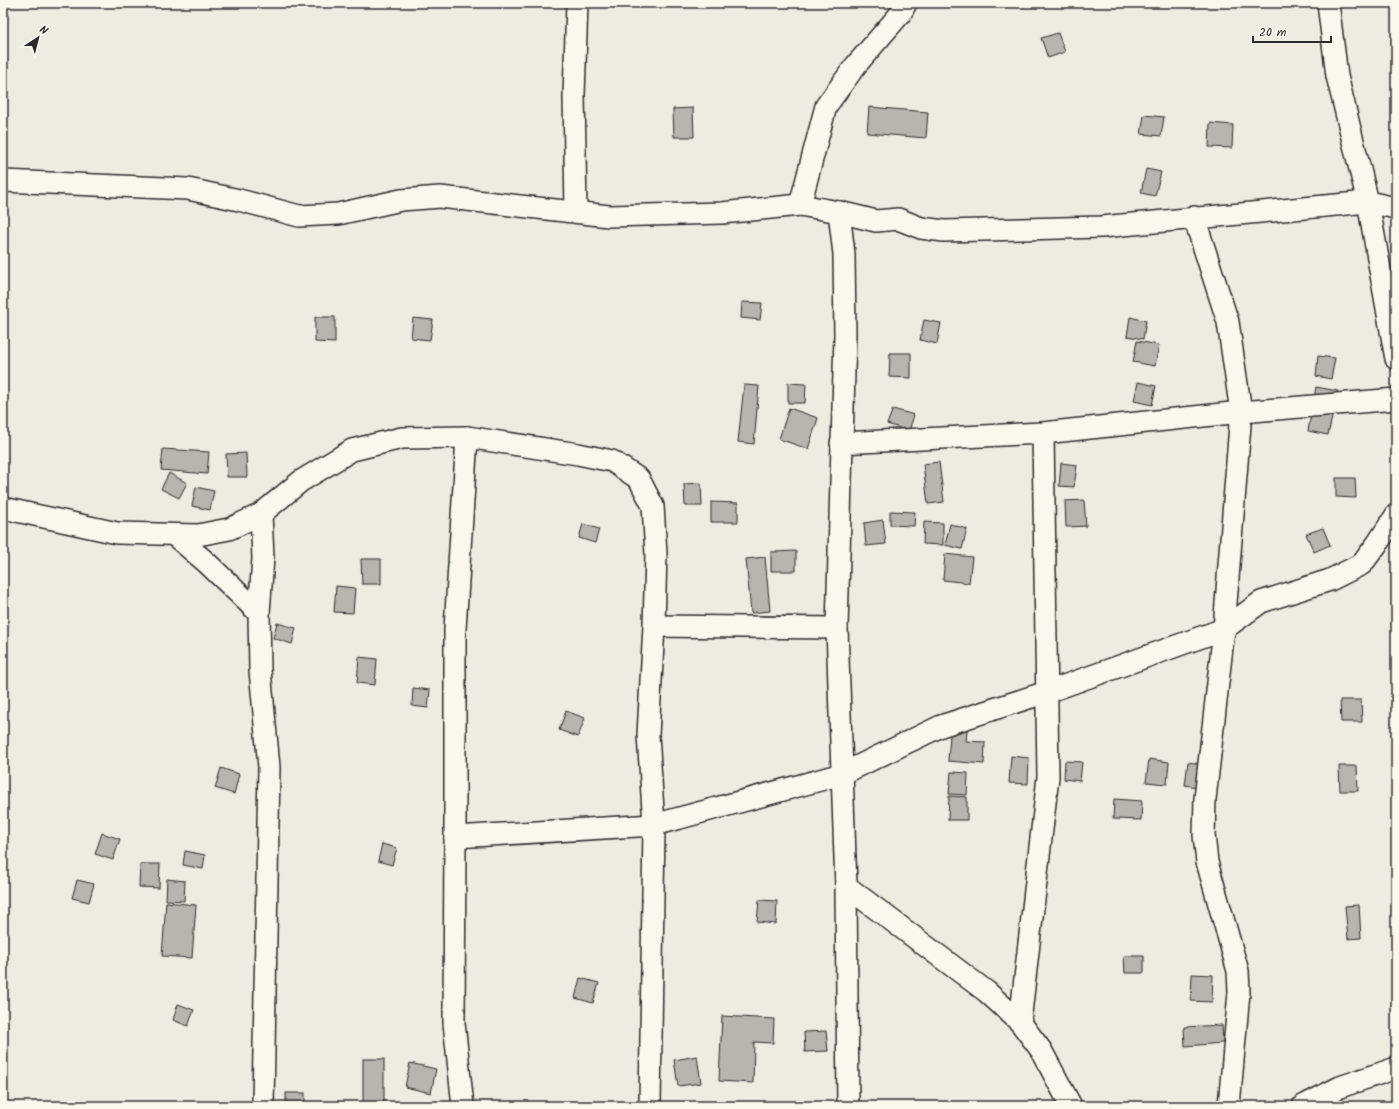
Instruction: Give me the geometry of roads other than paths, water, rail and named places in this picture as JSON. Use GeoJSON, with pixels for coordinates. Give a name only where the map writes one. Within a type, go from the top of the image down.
{"type":"FeatureCollection","features":[{"type":"Feature","properties":{"kind":"street"},"geometry":{"type":"LineString","coordinates":[[576,212],[574,95],[577,3]]}},
{"type":"Feature","properties":{"kind":"street"},"geometry":{"type":"LineString","coordinates":[[800,205],[826,106],[856,65],[901,12],[906,3]]}},
{"type":"Feature","properties":{"kind":"street"},"geometry":{"type":"LineString","coordinates":[[1328,3],[1337,76],[1368,202],[1396,359]]}},
{"type":"Feature","properties":{"kind":"street"},"geometry":{"type":"LineString","coordinates":[[3,181],[188,189],[239,200],[299,216],[338,214],[401,200],[440,197],[610,216],[722,213],[800,205],[876,221],[898,218],[920,228],[944,231],[1101,226],[1368,202],[1396,208]]}},
{"type":"Feature","properties":{"kind":"street"},"geometry":{"type":"LineString","coordinates":[[839,212],[844,254],[845,335],[837,628],[846,886],[848,1106]]}},
{"type":"Feature","properties":{"kind":"street"},"geometry":{"type":"LineString","coordinates":[[1194,217],[1228,322],[1241,412],[1224,629],[1205,799],[1204,835],[1207,862],[1238,971],[1239,992],[1229,1106]]}},
{"type":"Feature","properties":{"kind":"street"},"geometry":{"type":"LineString","coordinates":[[841,443],[1043,433],[1241,412],[1396,399]]}},
{"type":"Feature","properties":{"kind":"street"},"geometry":{"type":"LineString","coordinates":[[1020,1022],[1048,777],[1043,433]]}},
{"type":"Feature","properties":{"kind":"street"},"geometry":{"type":"LineString","coordinates":[[463,1106],[454,1023],[455,629],[467,437]]}},
{"type":"Feature","properties":{"kind":"street"},"geometry":{"type":"LineString","coordinates":[[3,508],[117,533],[198,535],[228,529],[260,514],[301,481],[352,450],[402,438],[467,437],[578,454],[612,461],[639,480],[653,506],[656,554],[648,735],[654,825],[650,1106]]}},
{"type":"Feature","properties":{"kind":"street"},"geometry":{"type":"LineString","coordinates":[[260,514],[263,558],[259,613],[260,670],[269,767],[263,1106]]}},
{"type":"Feature","properties":{"kind":"street"},"geometry":{"type":"LineString","coordinates":[[455,837],[654,825],[842,774],[941,726],[1047,692],[1224,629],[1261,602],[1330,580],[1362,564],[1396,515]]}},
{"type":"Feature","properties":{"kind":"street"},"geometry":{"type":"LineString","coordinates":[[174,535],[206,562],[259,613]]}},
{"type":"Feature","properties":{"kind":"street"},"geometry":{"type":"LineString","coordinates":[[654,626],[837,628]]}},
{"type":"Feature","properties":{"kind":"street"},"geometry":{"type":"LineString","coordinates":[[846,886],[987,992],[1020,1022],[1041,1050],[1071,1106]]}},
{"type":"Feature","properties":{"kind":"street"},"geometry":{"type":"LineString","coordinates":[[1303,1106],[1340,1087],[1396,1068]]}}]}
